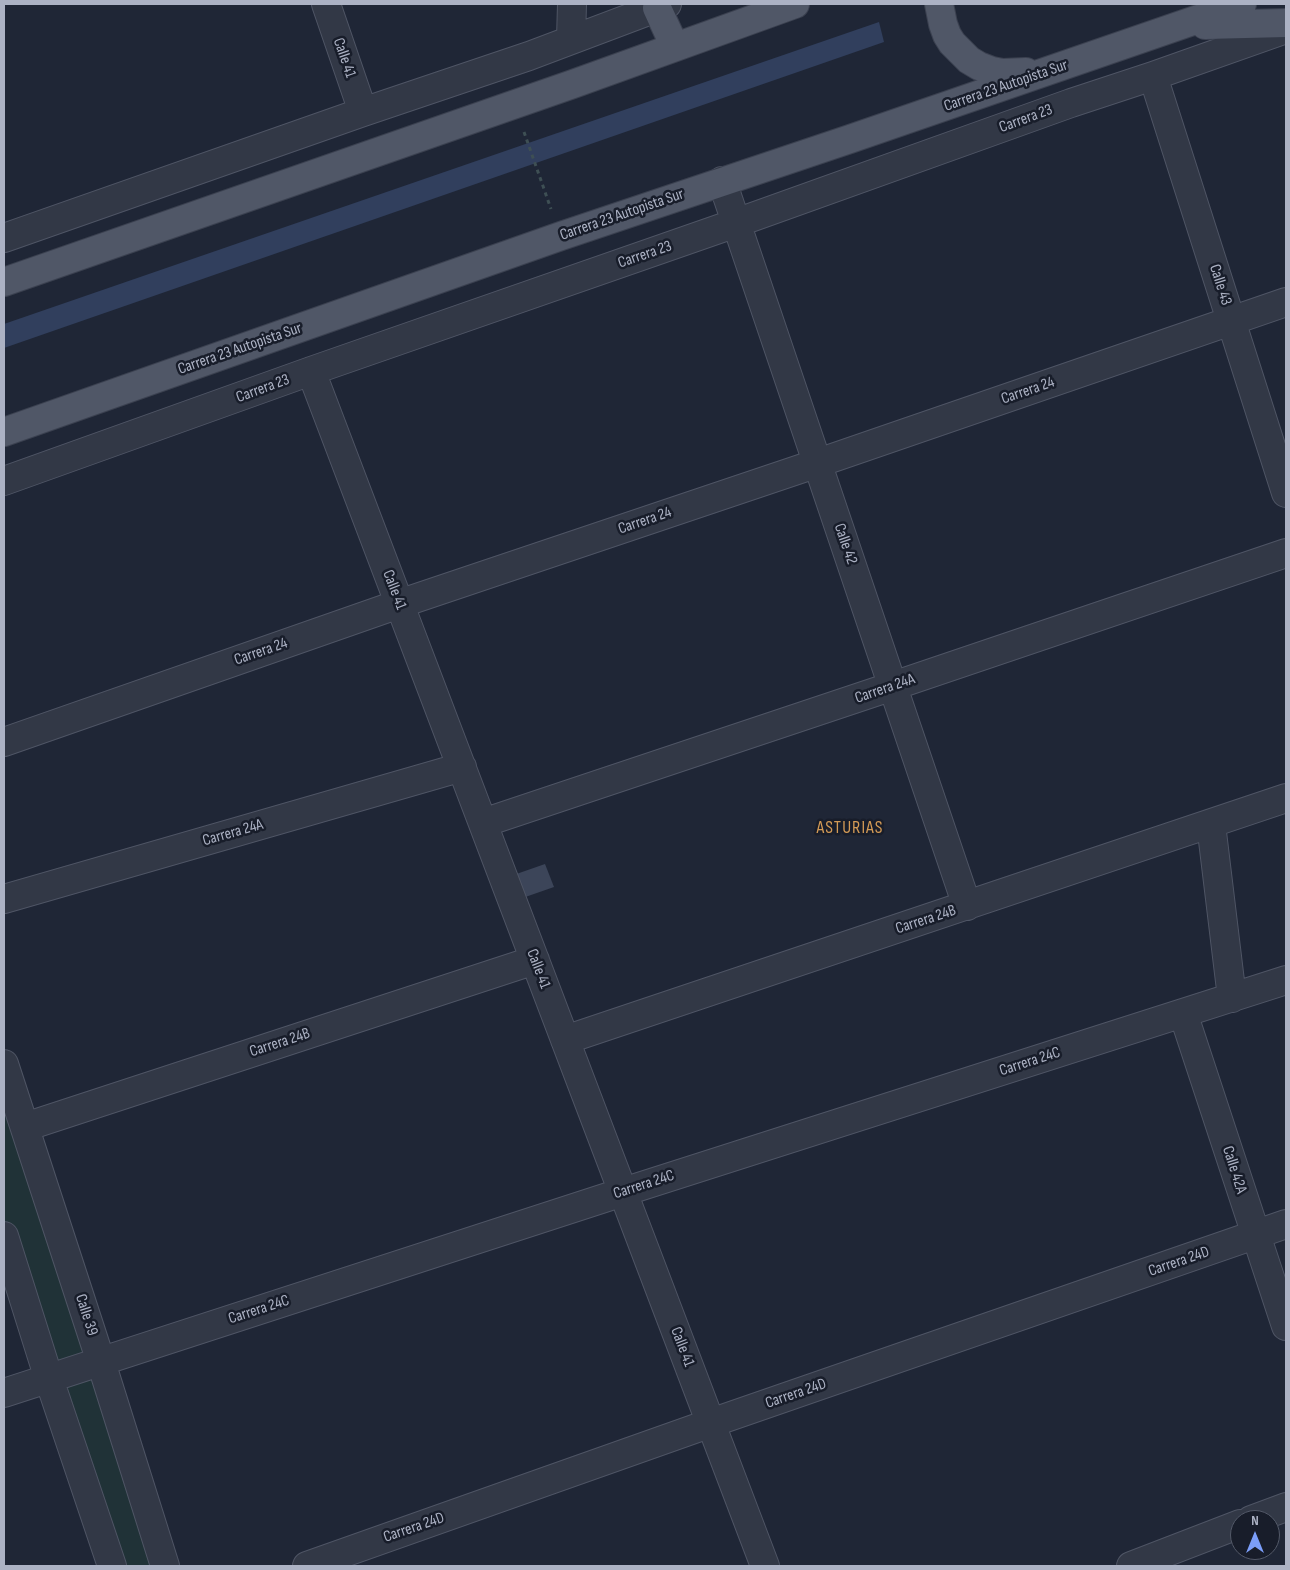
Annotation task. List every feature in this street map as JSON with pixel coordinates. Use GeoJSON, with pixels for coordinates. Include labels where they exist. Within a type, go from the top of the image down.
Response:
{"type":"FeatureCollection","features":[{"type":"Feature","properties":{"kind":"main road"},"geometry":{"type":"LineString","coordinates":[[4,282],[573,84],[795,4]]}},
{"type":"Feature","properties":{"kind":"main road"},"geometry":{"type":"LineString","coordinates":[[939,4],[943,24],[952,43],[961,53],[978,66],[1002,73],[1057,68]]}},
{"type":"Feature","properties":{"kind":"main road","name":"Carrera 23 Autopista Sur"},"geometry":{"type":"LineString","coordinates":[[4,432],[561,236],[1242,4]]}},
{"type":"Feature","properties":{"kind":"main road"},"geometry":{"type":"LineString","coordinates":[[660,5],[675,47]]}},
{"type":"Feature","properties":{"kind":"main road"},"geometry":{"type":"LineString","coordinates":[[1184,25],[1286,23]]}},
{"type":"Feature","properties":{"kind":"street","name":"Calle 41"},"geometry":{"type":"LineString","coordinates":[[326,4],[363,112]]}},
{"type":"Feature","properties":{"kind":"street"},"geometry":{"type":"LineString","coordinates":[[571,39],[572,4]]}},
{"type":"Feature","properties":{"kind":"street"},"geometry":{"type":"LineString","coordinates":[[4,238],[529,56],[660,5]]}},
{"type":"Feature","properties":{"kind":"street","name":"Carrera 23"},"geometry":{"type":"LineString","coordinates":[[4,481],[1062,106],[1286,29]]}},
{"type":"Feature","properties":{"kind":"street","name":"Calle 43"},"geometry":{"type":"LineString","coordinates":[[1153,76],[1286,493]]}},
{"type":"Feature","properties":{"kind":"street","name":"Calle 42"},"geometry":{"type":"LineString","coordinates":[[722,182],[967,906]]}},
{"type":"Feature","properties":{"kind":"street","name":"Carrera 24"},"geometry":{"type":"LineString","coordinates":[[4,742],[400,604],[1286,302]]}},
{"type":"Feature","properties":{"kind":"street","name":"Calle 41"},"geometry":{"type":"LineString","coordinates":[[311,371],[765,1566]]}},
{"type":"Feature","properties":{"kind":"street","name":"Carrera 24A"},"geometry":{"type":"LineString","coordinates":[[483,823],[1286,553]]}},
{"type":"Feature","properties":{"kind":"street","name":"Carrera 24A"},"geometry":{"type":"LineString","coordinates":[[4,899],[462,767]]}},
{"type":"Feature","properties":{"kind":"street","name":"Carrera 24B"},"geometry":{"type":"LineString","coordinates":[[565,1040],[1286,798]]}},
{"type":"Feature","properties":{"kind":"street"},"geometry":{"type":"LineString","coordinates":[[1211,824],[1232,998]]}},
{"type":"Feature","properties":{"kind":"street","name":"Carrera 24B"},"geometry":{"type":"LineString","coordinates":[[25,1126],[535,960]]}},
{"type":"Feature","properties":{"kind":"street","name":"Carrera 24C"},"geometry":{"type":"LineString","coordinates":[[4,1394],[623,1192],[1286,980]]}},
{"type":"Feature","properties":{"kind":"street","name":"Calle 42A"},"geometry":{"type":"LineString","coordinates":[[1183,1013],[1286,1326]]}},
{"type":"Feature","properties":{"kind":"street","name":"Calle 39"},"geometry":{"type":"LineString","coordinates":[[4,1064],[165,1566]]}},
{"type":"Feature","properties":{"kind":"street","name":"Carrera 24D"},"geometry":{"type":"LineString","coordinates":[[307,1566],[711,1423],[1286,1224]]}},
{"type":"Feature","properties":{"kind":"street"},"geometry":{"type":"LineString","coordinates":[[4,1236],[49,1379],[112,1566]]}},
{"type":"Feature","properties":{"kind":"street"},"geometry":{"type":"LineString","coordinates":[[1130,1566],[1230,1528]]}},
{"type":"Feature","properties":{"kind":"path"},"geometry":{"type":"LineString","coordinates":[[526,138],[546,193]]}},
{"type":"Feature","properties":{"kind":"shaded area"},"geometry":{"type":"Polygon","coordinates":[[[4,1064],[165,1566],[112,1566],[4,1236],[4,1064]]]}},
{"type":"Feature","properties":{"kind":"water"},"geometry":{"type":"Polygon","coordinates":[[[879,22],[884,42],[4,348],[4,324],[879,22]]]}},
{"type":"Feature","properties":{"kind":"building"},"geometry":{"type":"Polygon","coordinates":[[[545,864],[554,887],[511,902],[502,879],[545,864]]]}},
{"type":"Feature","properties":{"kind":"district","name":"ASTURIAS"},"geometry":{"type":"Point","coordinates":[850,828]}}]}
